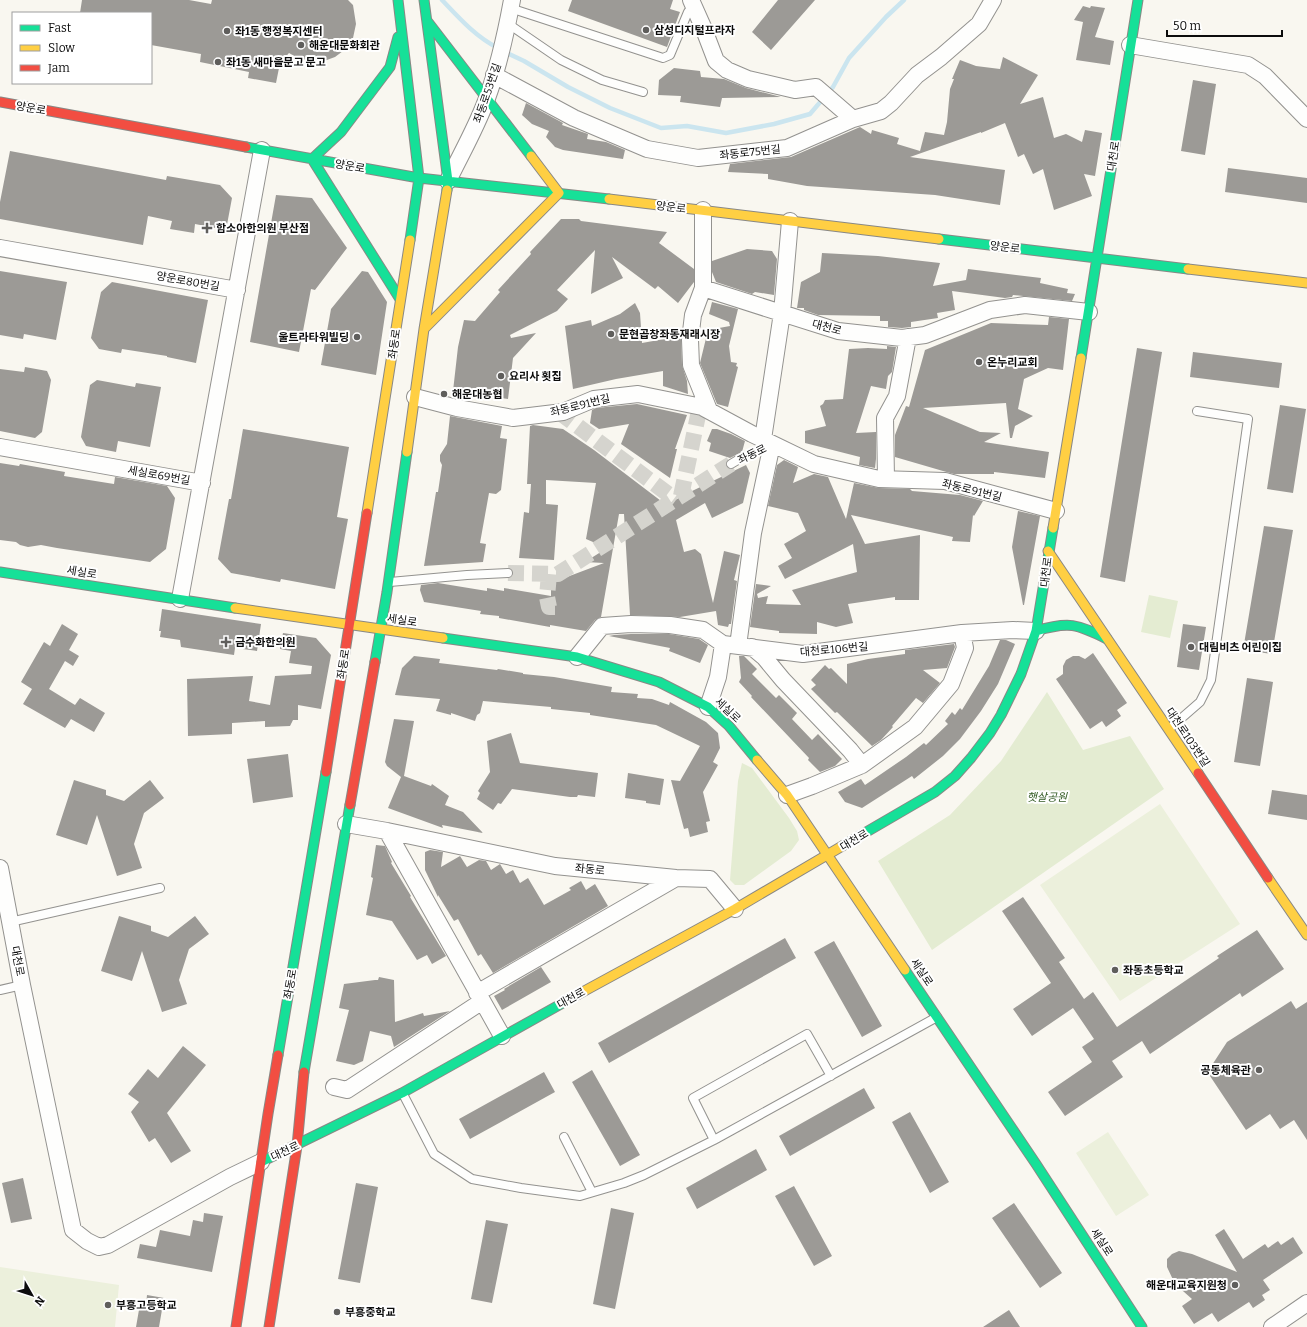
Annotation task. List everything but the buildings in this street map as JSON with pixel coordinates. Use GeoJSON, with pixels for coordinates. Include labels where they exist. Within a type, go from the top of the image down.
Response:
{"type":"FeatureCollection","features":[{"type":"Feature","properties":{"kind":"main road","name":"좌동로"},"geometry":{"type":"LineString","coordinates":[[236,1327],[270,1100],[318,820],[419,178],[398,0]]}},
{"type":"Feature","properties":{"kind":"main road"},"geometry":{"type":"LineString","coordinates":[[268,1327],[297,1146],[304,1069],[389,582],[424,330],[448,181],[424,0]]}},
{"type":"Feature","properties":{"kind":"main road","name":"대천로"},"geometry":{"type":"LineString","coordinates":[[261,1162],[297,1146],[402,1093],[502,1036],[735,909],[828,855],[935,792],[955,776],[990,733],[1001,715],[1021,674],[1036,631],[1048,551],[1089,312],[1096,258],[1138,0]]}},
{"type":"Feature","properties":{"kind":"main road"},"geometry":{"type":"LineString","coordinates":[[424,330],[559,193],[486,100],[427,20]]}},
{"type":"Feature","properties":{"kind":"main road"},"geometry":{"type":"LineString","coordinates":[[400,299],[312,159],[341,132],[390,67],[401,24]]}},
{"type":"Feature","properties":{"kind":"main road","name":"양운로"},"geometry":{"type":"LineString","coordinates":[[0,102],[419,178],[559,193],[1307,282]]}},
{"type":"Feature","properties":{"kind":"main road","name":"대천로103번길"},"geometry":{"type":"LineString","coordinates":[[1048,551],[1307,935]]}},
{"type":"Feature","properties":{"kind":"main road","name":"세실로"},"geometry":{"type":"LineString","coordinates":[[0,572],[381,630],[577,657],[659,682],[708,707],[729,726],[787,795],[1041,1170],[1142,1327]]}},
{"type":"Feature","properties":{"kind":"main road"},"geometry":{"type":"LineString","coordinates":[[1036,631],[1057,625],[1071,625],[1084,628],[1107,638]]}},
{"type":"Feature","properties":{"kind":"street","name":"좌동로75번길"},"geometry":{"type":"LineString","coordinates":[[494,75],[574,118],[646,148],[698,158],[787,148],[853,119],[882,112],[917,76],[979,24],[993,0]]}},
{"type":"Feature","properties":{"kind":"street"},"geometry":{"type":"LineString","coordinates":[[690,6],[704,27],[716,61],[727,70],[748,79],[795,90],[816,87],[853,119]]}},
{"type":"Feature","properties":{"kind":"street","name":"좌동로53번길"},"geometry":{"type":"LineString","coordinates":[[448,181],[475,127],[486,100],[494,75],[510,10]]}},
{"type":"Feature","properties":{"kind":"street"},"geometry":{"type":"LineString","coordinates":[[1130,45],[1248,65],[1265,76],[1307,119]]}},
{"type":"Feature","properties":{"kind":"street"},"geometry":{"type":"LineString","coordinates":[[202,483],[262,150]]}},
{"type":"Feature","properties":{"kind":"street"},"geometry":{"type":"LineString","coordinates":[[703,210],[704,288],[694,315],[690,340],[690,359],[709,410]]}},
{"type":"Feature","properties":{"kind":"street"},"geometry":{"type":"LineString","coordinates":[[708,707],[718,677],[737,646],[753,532],[768,442],[779,312],[790,221]]}},
{"type":"Feature","properties":{"kind":"street","name":"양운로80번길"},"geometry":{"type":"LineString","coordinates":[[0,248],[237,290]]}},
{"type":"Feature","properties":{"kind":"street"},"geometry":{"type":"LineString","coordinates":[[704,288],[779,312]]}},
{"type":"Feature","properties":{"kind":"street","name":"대천로"},"geometry":{"type":"LineString","coordinates":[[779,312],[838,331],[902,338],[925,335],[990,310],[1025,305],[1089,312]]}},
{"type":"Feature","properties":{"kind":"street"},"geometry":{"type":"LineString","coordinates":[[886,479],[885,418],[898,396],[908,337]]}},
{"type":"Feature","properties":{"kind":"street","name":"좌동로91번길"},"geometry":{"type":"LineString","coordinates":[[415,397],[457,408],[513,418],[563,412],[594,400],[638,394],[702,407],[768,442],[814,464],[879,479],[945,481],[1056,511]]}},
{"type":"Feature","properties":{"kind":"street","name":"세실로69번길"},"geometry":{"type":"LineString","coordinates":[[0,447],[202,483],[180,599]]}},
{"type":"Feature","properties":{"kind":"street"},"geometry":{"type":"LineString","coordinates":[[577,657],[602,626],[631,624],[670,625],[703,630],[764,657],[783,680],[850,750],[862,765]]}},
{"type":"Feature","properties":{"kind":"street","name":"대천로106번길"},"geometry":{"type":"LineString","coordinates":[[737,646],[803,654],[962,633],[1013,630],[1036,631]]}},
{"type":"Feature","properties":{"kind":"street"},"geometry":{"type":"LineString","coordinates":[[787,795],[862,765],[915,727],[951,684],[965,648],[962,633]]}},
{"type":"Feature","properties":{"kind":"street","name":"좌동로"},"geometry":{"type":"LineString","coordinates":[[346,824],[387,831],[555,866],[676,878],[710,879],[735,909]]}},
{"type":"Feature","properties":{"kind":"street"},"geometry":{"type":"LineString","coordinates":[[387,831],[479,998],[502,1036]]}},
{"type":"Feature","properties":{"kind":"street","name":"대천로"},"geometry":{"type":"LineString","coordinates":[[0,868],[22,985],[73,1230],[87,1241],[99,1247],[108,1245],[230,1177],[261,1162]]}},
{"type":"Feature","properties":{"kind":"street"},"geometry":{"type":"LineString","coordinates":[[334,1087],[347,1090],[479,998],[676,878]]}},
{"type":"Feature","properties":{"kind":"street"},"geometry":{"type":"LineString","coordinates":[[1272,1327],[1307,1303]]}},
{"type":"Feature","properties":{"kind":"lane"},"geometry":{"type":"LineString","coordinates":[[510,10],[663,58],[670,55],[690,6]]}},
{"type":"Feature","properties":{"kind":"lane"},"geometry":{"type":"LineString","coordinates":[[510,10],[561,60],[602,80],[643,92]]}},
{"type":"Feature","properties":{"kind":"lane"},"geometry":{"type":"LineString","coordinates":[[1168,729],[1200,702],[1211,680],[1248,419],[1198,411]]}},
{"type":"Feature","properties":{"kind":"lane","name":"좌동로"},"geometry":{"type":"LineString","coordinates":[[731,464],[768,442]]}},
{"type":"Feature","properties":{"kind":"lane"},"geometry":{"type":"LineString","coordinates":[[389,582],[467,575],[508,574]]}},
{"type":"Feature","properties":{"kind":"lane"},"geometry":{"type":"LineString","coordinates":[[10,922],[160,888]]}},
{"type":"Feature","properties":{"kind":"lane"},"geometry":{"type":"LineString","coordinates":[[0,990],[22,985]]}},
{"type":"Feature","properties":{"kind":"lane"},"geometry":{"type":"LineString","coordinates":[[402,1093],[434,1154],[472,1179],[521,1188],[580,1196],[624,1183],[644,1175],[714,1140],[938,1017]]}},
{"type":"Feature","properties":{"kind":"lane"},"geometry":{"type":"LineString","coordinates":[[714,1140],[693,1098],[807,1034],[831,1076]]}},
{"type":"Feature","properties":{"kind":"lane"},"geometry":{"type":"LineString","coordinates":[[564,1137],[592,1192]]}},
{"type":"Feature","properties":{"kind":"green space"},"geometry":{"type":"Polygon","coordinates":[[[1149,595],[1178,601],[1170,638],[1141,632],[1149,595]]]}},
{"type":"Feature","properties":{"kind":"green space","name":"햇살공원"},"geometry":{"type":"Polygon","coordinates":[[[1047,692],[1083,750],[1130,736],[1164,789],[932,950],[878,861],[950,815],[1001,761],[1047,692]]]}},
{"type":"Feature","properties":{"kind":"green space"},"geometry":{"type":"Polygon","coordinates":[[[742,763],[752,768],[789,818],[797,831],[799,840],[791,851],[744,885],[735,885],[730,880],[738,781],[742,763]]]}},
{"type":"Feature","properties":{"kind":"green space"},"geometry":{"type":"Polygon","coordinates":[[[1160,804],[1240,924],[1120,1001],[1040,885],[1160,804]]]}},
{"type":"Feature","properties":{"kind":"green space"},"geometry":{"type":"Polygon","coordinates":[[[1108,1132],[1149,1195],[1116,1216],[1076,1153],[1108,1132]]]}},
{"type":"Feature","properties":{"kind":"green space"},"geometry":{"type":"Polygon","coordinates":[[[0,1267],[119,1285],[115,1327],[0,1327],[0,1267]]]}},
{"type":"Feature","properties":{"kind":"waterway"},"geometry":{"type":"LineString","coordinates":[[442,0],[475,33],[498,48]]}},
{"type":"Feature","properties":{"kind":"waterway"},"geometry":{"type":"LineString","coordinates":[[505,52],[524,61],[568,87],[610,108],[661,128],[687,126],[726,133],[774,124],[810,114],[833,87],[849,58],[886,17],[904,0]]}},
{"type":"Feature","properties":{"kind":"tunnel"},"geometry":{"type":"LineString","coordinates":[[681,496],[700,406]]}},
{"type":"Feature","properties":{"kind":"tunnel"},"geometry":{"type":"LineString","coordinates":[[559,412],[676,500]]}},
{"type":"Feature","properties":{"kind":"tunnel"},"geometry":{"type":"LineString","coordinates":[[508,573],[558,574],[731,464]]}},
{"type":"Feature","properties":{"kind":"tunnel"},"geometry":{"type":"LineString","coordinates":[[549,574],[547,597],[549,607],[555,607]]}},
{"type":"Feature","properties":{"kind":"traffic: fast"},"geometry":{"type":"LineString","coordinates":[[398,0],[419,178],[410,240]]}},
{"type":"Feature","properties":{"kind":"traffic: fast"},"geometry":{"type":"LineString","coordinates":[[424,0],[448,181],[447,190]]}},
{"type":"Feature","properties":{"kind":"traffic: fast"},"geometry":{"type":"LineString","coordinates":[[1081,358],[1138,0]]}},
{"type":"Feature","properties":{"kind":"traffic: fast"},"geometry":{"type":"LineString","coordinates":[[428,22],[531,156]]}},
{"type":"Feature","properties":{"kind":"traffic: fast"},"geometry":{"type":"LineString","coordinates":[[398,37],[390,67],[341,132],[312,159],[400,299]]}},
{"type":"Feature","properties":{"kind":"traffic: fast"},"geometry":{"type":"LineString","coordinates":[[246,147],[419,178],[609,199]]}},
{"type":"Feature","properties":{"kind":"traffic: fast"},"geometry":{"type":"LineString","coordinates":[[939,239],[1188,269]]}},
{"type":"Feature","properties":{"kind":"traffic: fast"},"geometry":{"type":"LineString","coordinates":[[375,662],[387,592],[407,452]]}},
{"type":"Feature","properties":{"kind":"traffic: fast"},"geometry":{"type":"LineString","coordinates":[[844,845],[935,792],[955,776],[990,733],[1001,715],[1021,674],[1036,631],[1053,528]]}},
{"type":"Feature","properties":{"kind":"traffic: fast"},"geometry":{"type":"LineString","coordinates":[[0,572],[235,608]]}},
{"type":"Feature","properties":{"kind":"traffic: fast"},"geometry":{"type":"LineString","coordinates":[[1036,631],[1065,625],[1080,627],[1107,639]]}},
{"type":"Feature","properties":{"kind":"traffic: fast"},"geometry":{"type":"LineString","coordinates":[[443,638],[577,657],[659,682],[708,707],[729,726],[757,760]]}},
{"type":"Feature","properties":{"kind":"traffic: fast"},"geometry":{"type":"LineString","coordinates":[[278,1055],[326,772]]}},
{"type":"Feature","properties":{"kind":"traffic: fast"},"geometry":{"type":"LineString","coordinates":[[304,1072],[350,805]]}},
{"type":"Feature","properties":{"kind":"traffic: fast"},"geometry":{"type":"LineString","coordinates":[[905,970],[1036,1164],[1142,1327]]}},
{"type":"Feature","properties":{"kind":"traffic: fast"},"geometry":{"type":"LineString","coordinates":[[261,1162],[402,1093],[577,995]]}},
{"type":"Feature","properties":{"kind":"traffic: slow"},"geometry":{"type":"LineString","coordinates":[[424,329],[559,193],[531,156]]}},
{"type":"Feature","properties":{"kind":"traffic: slow"},"geometry":{"type":"LineString","coordinates":[[407,452],[424,329],[447,190]]}},
{"type":"Feature","properties":{"kind":"traffic: slow"},"geometry":{"type":"LineString","coordinates":[[609,199],[939,239]]}},
{"type":"Feature","properties":{"kind":"traffic: slow"},"geometry":{"type":"LineString","coordinates":[[367,513],[410,240]]}},
{"type":"Feature","properties":{"kind":"traffic: slow"},"geometry":{"type":"LineString","coordinates":[[1188,269],[1307,283]]}},
{"type":"Feature","properties":{"kind":"traffic: slow"},"geometry":{"type":"LineString","coordinates":[[1053,528],[1081,358]]}},
{"type":"Feature","properties":{"kind":"traffic: slow"},"geometry":{"type":"LineString","coordinates":[[1048,551],[1198,773]]}},
{"type":"Feature","properties":{"kind":"traffic: slow"},"geometry":{"type":"LineString","coordinates":[[235,608],[443,638]]}},
{"type":"Feature","properties":{"kind":"traffic: slow"},"geometry":{"type":"LineString","coordinates":[[757,760],[787,795],[905,970]]}},
{"type":"Feature","properties":{"kind":"traffic: slow"},"geometry":{"type":"LineString","coordinates":[[577,995],[735,909],[844,845]]}},
{"type":"Feature","properties":{"kind":"traffic: slow"},"geometry":{"type":"LineString","coordinates":[[1268,878],[1307,935]]}},
{"type":"Feature","properties":{"kind":"traffic: jam"},"geometry":{"type":"LineString","coordinates":[[0,102],[246,147]]}},
{"type":"Feature","properties":{"kind":"traffic: jam"},"geometry":{"type":"LineString","coordinates":[[326,772],[367,513]]}},
{"type":"Feature","properties":{"kind":"traffic: jam"},"geometry":{"type":"LineString","coordinates":[[350,805],[375,662]]}},
{"type":"Feature","properties":{"kind":"traffic: jam"},"geometry":{"type":"LineString","coordinates":[[1198,773],[1268,878]]}},
{"type":"Feature","properties":{"kind":"traffic: jam"},"geometry":{"type":"LineString","coordinates":[[236,1327],[278,1055]]}},
{"type":"Feature","properties":{"kind":"traffic: jam"},"geometry":{"type":"LineString","coordinates":[[269,1327],[297,1146],[304,1072]]}},
{"type":"Feature","properties":{"kind":"place","name":"삼성디지털프라자"},"geometry":{"type":"Point","coordinates":[646,30]}},
{"type":"Feature","properties":{"kind":"place","name":"좌1동 행정복지센터"},"geometry":{"type":"Point","coordinates":[227,31]}},
{"type":"Feature","properties":{"kind":"place","name":"해운대문화회관"},"geometry":{"type":"Point","coordinates":[301,45]}},
{"type":"Feature","properties":{"kind":"place","name":"좌1동 새마을문고 문고"},"geometry":{"type":"Point","coordinates":[218,62]}},
{"type":"Feature","properties":{"kind":"place","name":"함소아한의원 부산점"},"geometry":{"type":"Point","coordinates":[207,228]}},
{"type":"Feature","properties":{"kind":"place","name":"문현곱창좌동재래시장"},"geometry":{"type":"Point","coordinates":[611,334]}},
{"type":"Feature","properties":{"kind":"place","name":"울트라타워빌딩"},"geometry":{"type":"Point","coordinates":[357,337]}},
{"type":"Feature","properties":{"kind":"place","name":"온누리교회"},"geometry":{"type":"Point","coordinates":[979,362]}},
{"type":"Feature","properties":{"kind":"place","name":"요리사 횟집"},"geometry":{"type":"Point","coordinates":[501,376]}},
{"type":"Feature","properties":{"kind":"place","name":"해운대농협"},"geometry":{"type":"Point","coordinates":[444,394]}},
{"type":"Feature","properties":{"kind":"place","name":"금수화한의원"},"geometry":{"type":"Point","coordinates":[226,642]}},
{"type":"Feature","properties":{"kind":"place","name":"대림비츠 어린이집"},"geometry":{"type":"Point","coordinates":[1191,647]}},
{"type":"Feature","properties":{"kind":"place","name":"좌동초등학교"},"geometry":{"type":"Point","coordinates":[1115,970]}},
{"type":"Feature","properties":{"kind":"place","name":"공동체육관"},"geometry":{"type":"Point","coordinates":[1259,1070]}},
{"type":"Feature","properties":{"kind":"place","name":"해운대교육지원청"},"geometry":{"type":"Point","coordinates":[1235,1285]}},
{"type":"Feature","properties":{"kind":"place","name":"부흥고등학교"},"geometry":{"type":"Point","coordinates":[108,1305]}},
{"type":"Feature","properties":{"kind":"place","name":"부흥중학교"},"geometry":{"type":"Point","coordinates":[337,1312]}}]}
